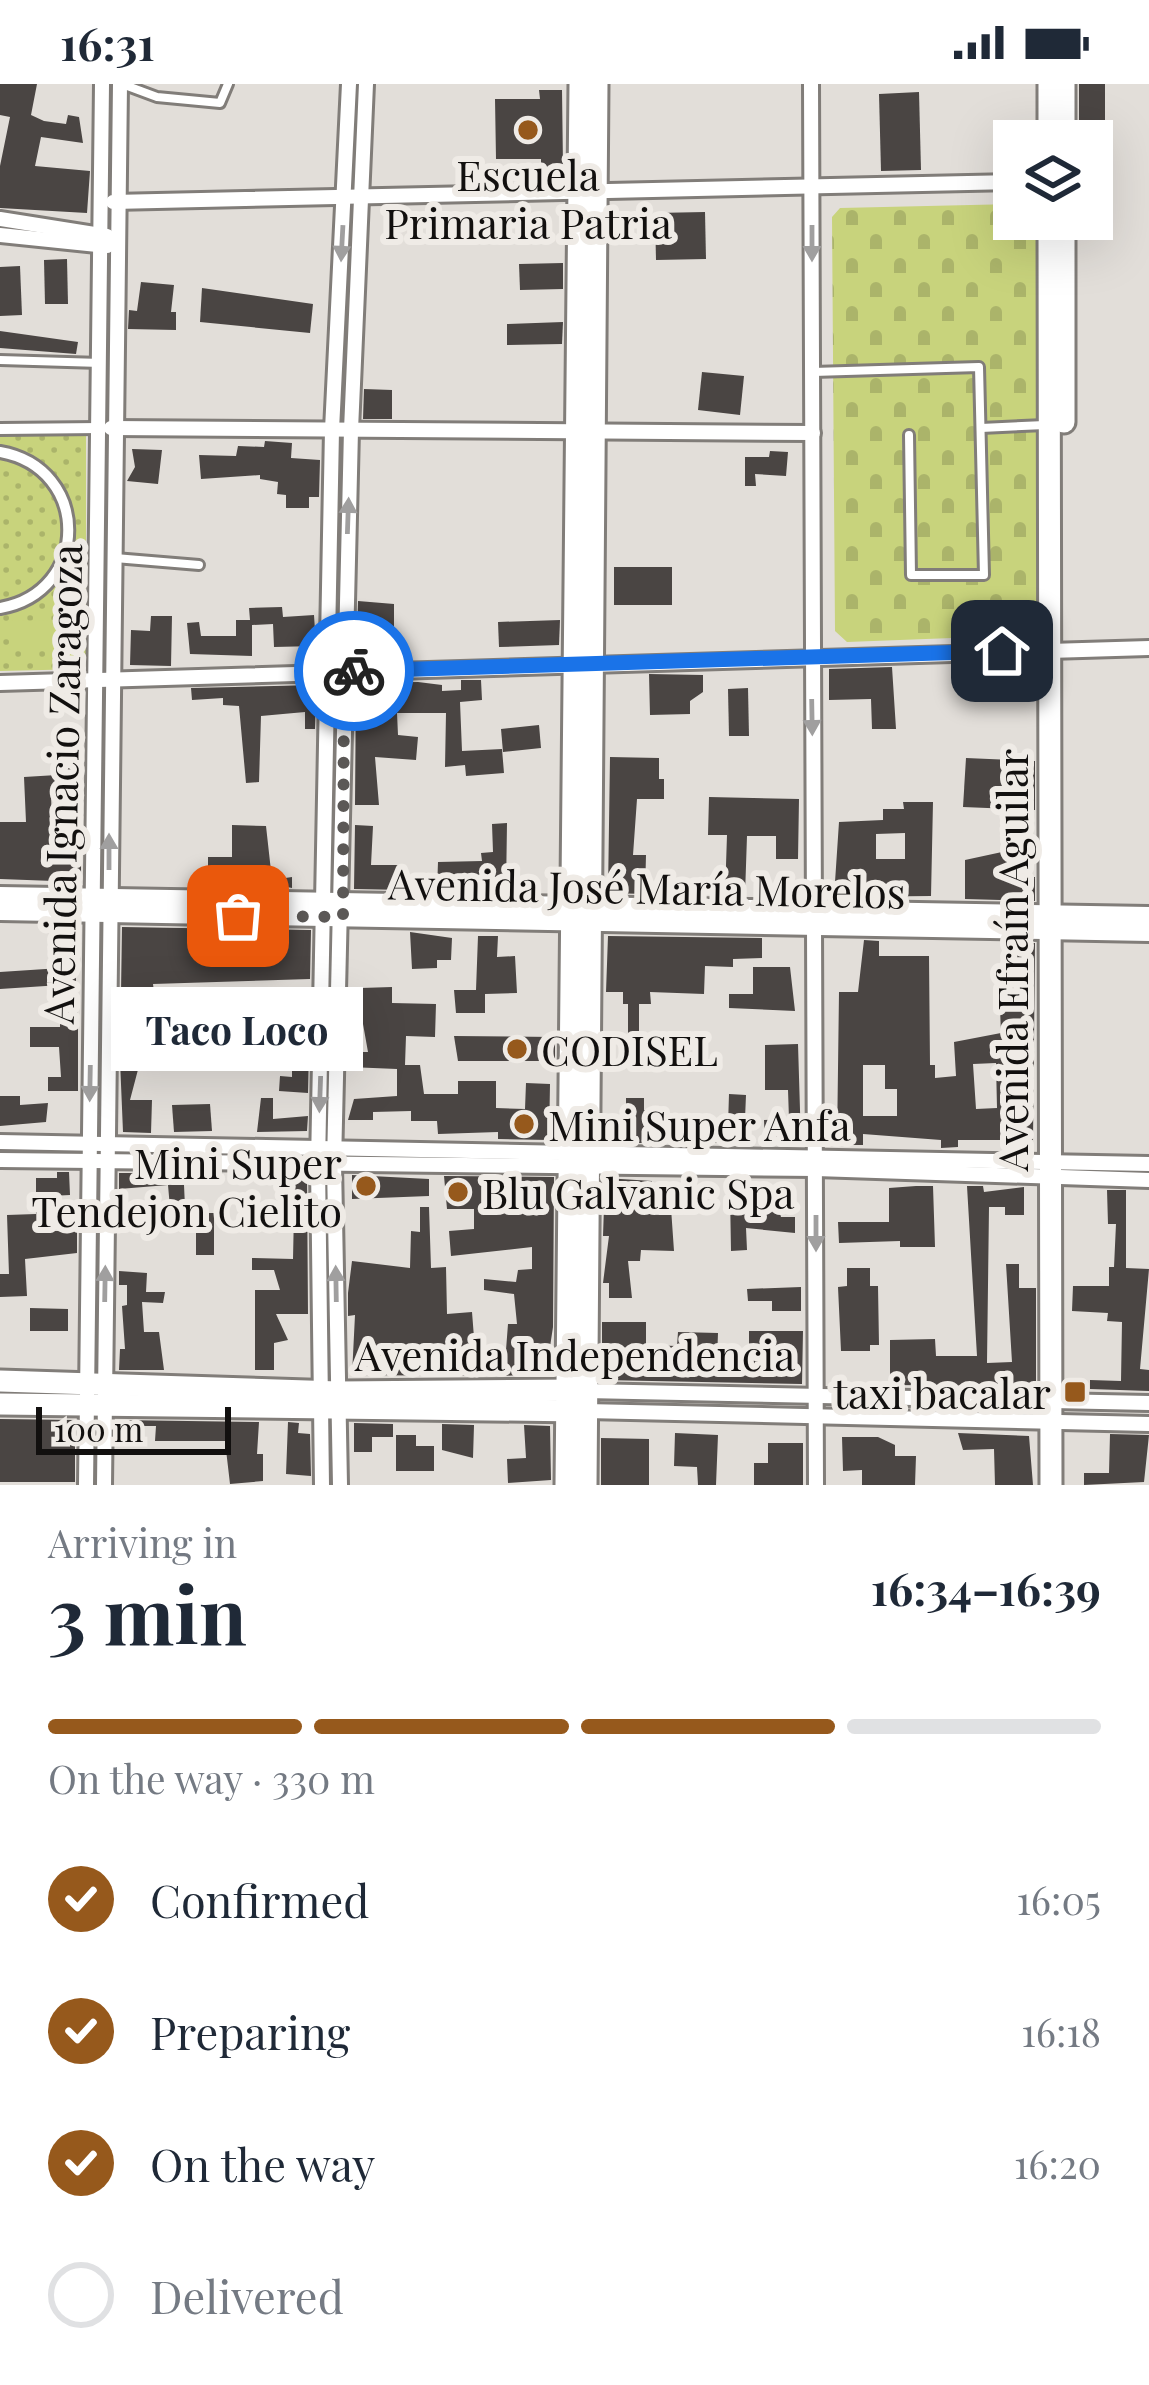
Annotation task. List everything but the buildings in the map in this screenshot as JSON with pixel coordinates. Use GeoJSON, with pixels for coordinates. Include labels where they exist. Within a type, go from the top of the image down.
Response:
{"type":"FeatureCollection","features":[{"type":"Feature","properties":{"kind":"main road"},"geometry":{"type":"LineString","coordinates":[[566,1485],[576,1401],[579,1159],[587,192],[580,84]]}},
{"type":"Feature","properties":{"kind":"main road"},"geometry":{"type":"LineString","coordinates":[[587,192],[597,84]]}},
{"type":"Feature","properties":{"kind":"main road"},"geometry":{"type":"LineString","coordinates":[[1049,84],[1049,120]]}},
{"type":"Feature","properties":{"kind":"main road"},"geometry":{"type":"LineString","coordinates":[[1064,84],[1064,120]]}},
{"type":"Feature","properties":{"kind":"main road","name":"Avenida Efraín Aguilar"},"geometry":{"type":"LineString","coordinates":[[1050,240],[1057,424]]}},
{"type":"Feature","properties":{"kind":"main road","name":"Avenida Efraín Aguilar"},"geometry":{"type":"LineString","coordinates":[[1051,1485],[1058,1399],[1057,424],[1063,240]]}},
{"type":"Feature","properties":{"kind":"main road","name":"Avenida Independencia"},"geometry":{"type":"LineString","coordinates":[[5,1393],[576,1401]]}},
{"type":"Feature","properties":{"kind":"main road"},"geometry":{"type":"LineString","coordinates":[[576,1401],[586,1485]]}},
{"type":"Feature","properties":{"kind":"main road","name":"Avenida Efraín Aguilar"},"geometry":{"type":"LineString","coordinates":[[1057,1423],[1064,1485]]}},
{"type":"Feature","properties":{"kind":"street"},"geometry":{"type":"LineString","coordinates":[[340,1485],[330,1401],[326,1157],[337,672],[332,430],[349,84]]}},
{"type":"Feature","properties":{"kind":"street"},"geometry":{"type":"LineString","coordinates":[[337,672],[366,84]]}},
{"type":"Feature","properties":{"kind":"street"},"geometry":{"type":"LineString","coordinates":[[811,84],[816,1485]]}},
{"type":"Feature","properties":{"kind":"street"},"geometry":{"type":"LineString","coordinates":[[102,92],[120,89]]}},
{"type":"Feature","properties":{"kind":"street","name":"Avenida Ignacio Zaragoza"},"geometry":{"type":"LineString","coordinates":[[102,680],[113,558],[101,232],[110,202],[120,89]]}},
{"type":"Feature","properties":{"kind":"street","name":"Avenida Ignacio Zaragoza"},"geometry":{"type":"LineString","coordinates":[[102,92],[116,242],[108,363]]}},
{"type":"Feature","properties":{"kind":"street"},"geometry":{"type":"LineString","coordinates":[[110,202],[993,183]]}},
{"type":"Feature","properties":{"kind":"street"},"geometry":{"type":"LineString","coordinates":[[0,219],[101,232],[116,242],[101,250],[0,235]]}},
{"type":"Feature","properties":{"kind":"street","name":"Avenida Ignacio Zaragoza"},"geometry":{"type":"LineString","coordinates":[[104,1485],[96,1395],[98,1162],[106,1144],[98,529],[108,428]]}},
{"type":"Feature","properties":{"kind":"street"},"geometry":{"type":"LineString","coordinates":[[0,429],[812,433]]}},
{"type":"Feature","properties":{"kind":"street"},"geometry":{"type":"LineString","coordinates":[[0,452],[21,456],[47,473],[65,499],[71,530],[65,561],[47,587],[21,604],[0,608]]}},
{"type":"Feature","properties":{"kind":"street"},"geometry":{"type":"LineString","coordinates":[[71,530],[98,529]]}},
{"type":"Feature","properties":{"kind":"street"},"geometry":{"type":"LineString","coordinates":[[0,683],[1149,648]]}},
{"type":"Feature","properties":{"kind":"street","name":"Avenida José María Morelos"},"geometry":{"type":"LineString","coordinates":[[0,896],[100,905],[1057,923],[1149,932]]}},
{"type":"Feature","properties":{"kind":"street","name":"Avenida Ignacio Zaragoza"},"geometry":{"type":"LineString","coordinates":[[98,1162],[89,1145],[100,905]]}},
{"type":"Feature","properties":{"kind":"street","name":"Avenida José María Morelos"},"geometry":{"type":"LineString","coordinates":[[0,911],[100,905]]}},
{"type":"Feature","properties":{"kind":"street","name":"Avenida José María Morelos"},"geometry":{"type":"LineString","coordinates":[[1057,923],[1149,916]]}},
{"type":"Feature","properties":{"kind":"street"},"geometry":{"type":"LineString","coordinates":[[0,1142],[326,1157]]}},
{"type":"Feature","properties":{"kind":"street"},"geometry":{"type":"LineString","coordinates":[[0,1160],[326,1157],[816,1162],[1149,1180]]}},
{"type":"Feature","properties":{"kind":"street"},"geometry":{"type":"LineString","coordinates":[[1057,1172],[1149,1164]]}},
{"type":"Feature","properties":{"kind":"street","name":"Avenida Independencia"},"geometry":{"type":"LineString","coordinates":[[576,1401],[816,1394],[1149,1403]]}},
{"type":"Feature","properties":{"kind":"street","name":"Avenida Ignacio Zaragoza"},"geometry":{"type":"LineString","coordinates":[[86,1485],[96,1395]]}},
{"type":"Feature","properties":{"kind":"street"},"geometry":{"type":"LineString","coordinates":[[903,1396],[903,1420]]}},
{"type":"Feature","properties":{"kind":"street"},"geometry":{"type":"LineString","coordinates":[[322,1485],[330,1401]]}},
{"type":"Feature","properties":{"kind":"street","name":"Avenida Independencia"},"geometry":{"type":"LineString","coordinates":[[576,1401],[814,1419],[1149,1424]]}},
{"type":"Feature","properties":{"kind":"lane"},"geometry":{"type":"LineString","coordinates":[[120,89],[220,103],[228,84]]}},
{"type":"Feature","properties":{"kind":"lane"},"geometry":{"type":"LineString","coordinates":[[0,360],[108,363]]}},
{"type":"Feature","properties":{"kind":"lane"},"geometry":{"type":"LineString","coordinates":[[813,372],[979,367],[984,575],[911,575],[909,434]]}},
{"type":"Feature","properties":{"kind":"lane"},"geometry":{"type":"LineString","coordinates":[[981,428],[1057,424]]}},
{"type":"Feature","properties":{"kind":"lane"},"geometry":{"type":"LineString","coordinates":[[113,558],[199,565]]}},
{"type":"Feature","properties":{"kind":"green space"},"geometry":{"type":"Polygon","coordinates":[[[993,204],[993,240],[1042,240],[1043,625],[1032,635],[847,642],[835,631],[832,217],[840,208],[993,204]]]}},
{"type":"Feature","properties":{"kind":"green space"},"geometry":{"type":"Polygon","coordinates":[[[86,421],[86,669],[0,671],[0,424],[86,421]]]}},
{"type":"Feature","properties":{"kind":"green space"},"geometry":{"type":"Polygon","coordinates":[[[65,620],[66,650],[10,650],[10,621],[65,620]]]}},
{"type":"Feature","properties":{"kind":"way so far"},"geometry":{"type":"LineString","coordinates":[[238,916],[343,917],[344,671],[354,671]]}},
{"type":"Feature","properties":{"kind":"place","name":"Escuela Primaria Patria"},"geometry":{"type":"Point","coordinates":[528,130]}},
{"type":"Feature","properties":{"kind":"place","name":"Taco Loco"},"geometry":{"type":"Point","coordinates":[238,916]}},
{"type":"Feature","properties":{"kind":"place","name":"CODISEL"},"geometry":{"type":"Point","coordinates":[517,1049]}},
{"type":"Feature","properties":{"kind":"place","name":"Mini Super Anfa"},"geometry":{"type":"Point","coordinates":[524,1124]}},
{"type":"Feature","properties":{"kind":"place","name":"Mini Super Tendejon Cielito"},"geometry":{"type":"Point","coordinates":[366,1186]}},
{"type":"Feature","properties":{"kind":"place","name":"Blu Galvanic Spa"},"geometry":{"type":"Point","coordinates":[458,1192]}},
{"type":"Feature","properties":{"kind":"place","name":"taxi bacalar"},"geometry":{"type":"Point","coordinates":[1075,1392]}},
{"type":"Feature","properties":{"kind":"route"},"geometry":{"type":"LineString","coordinates":[[354,671],[1002,651]]}}]}
